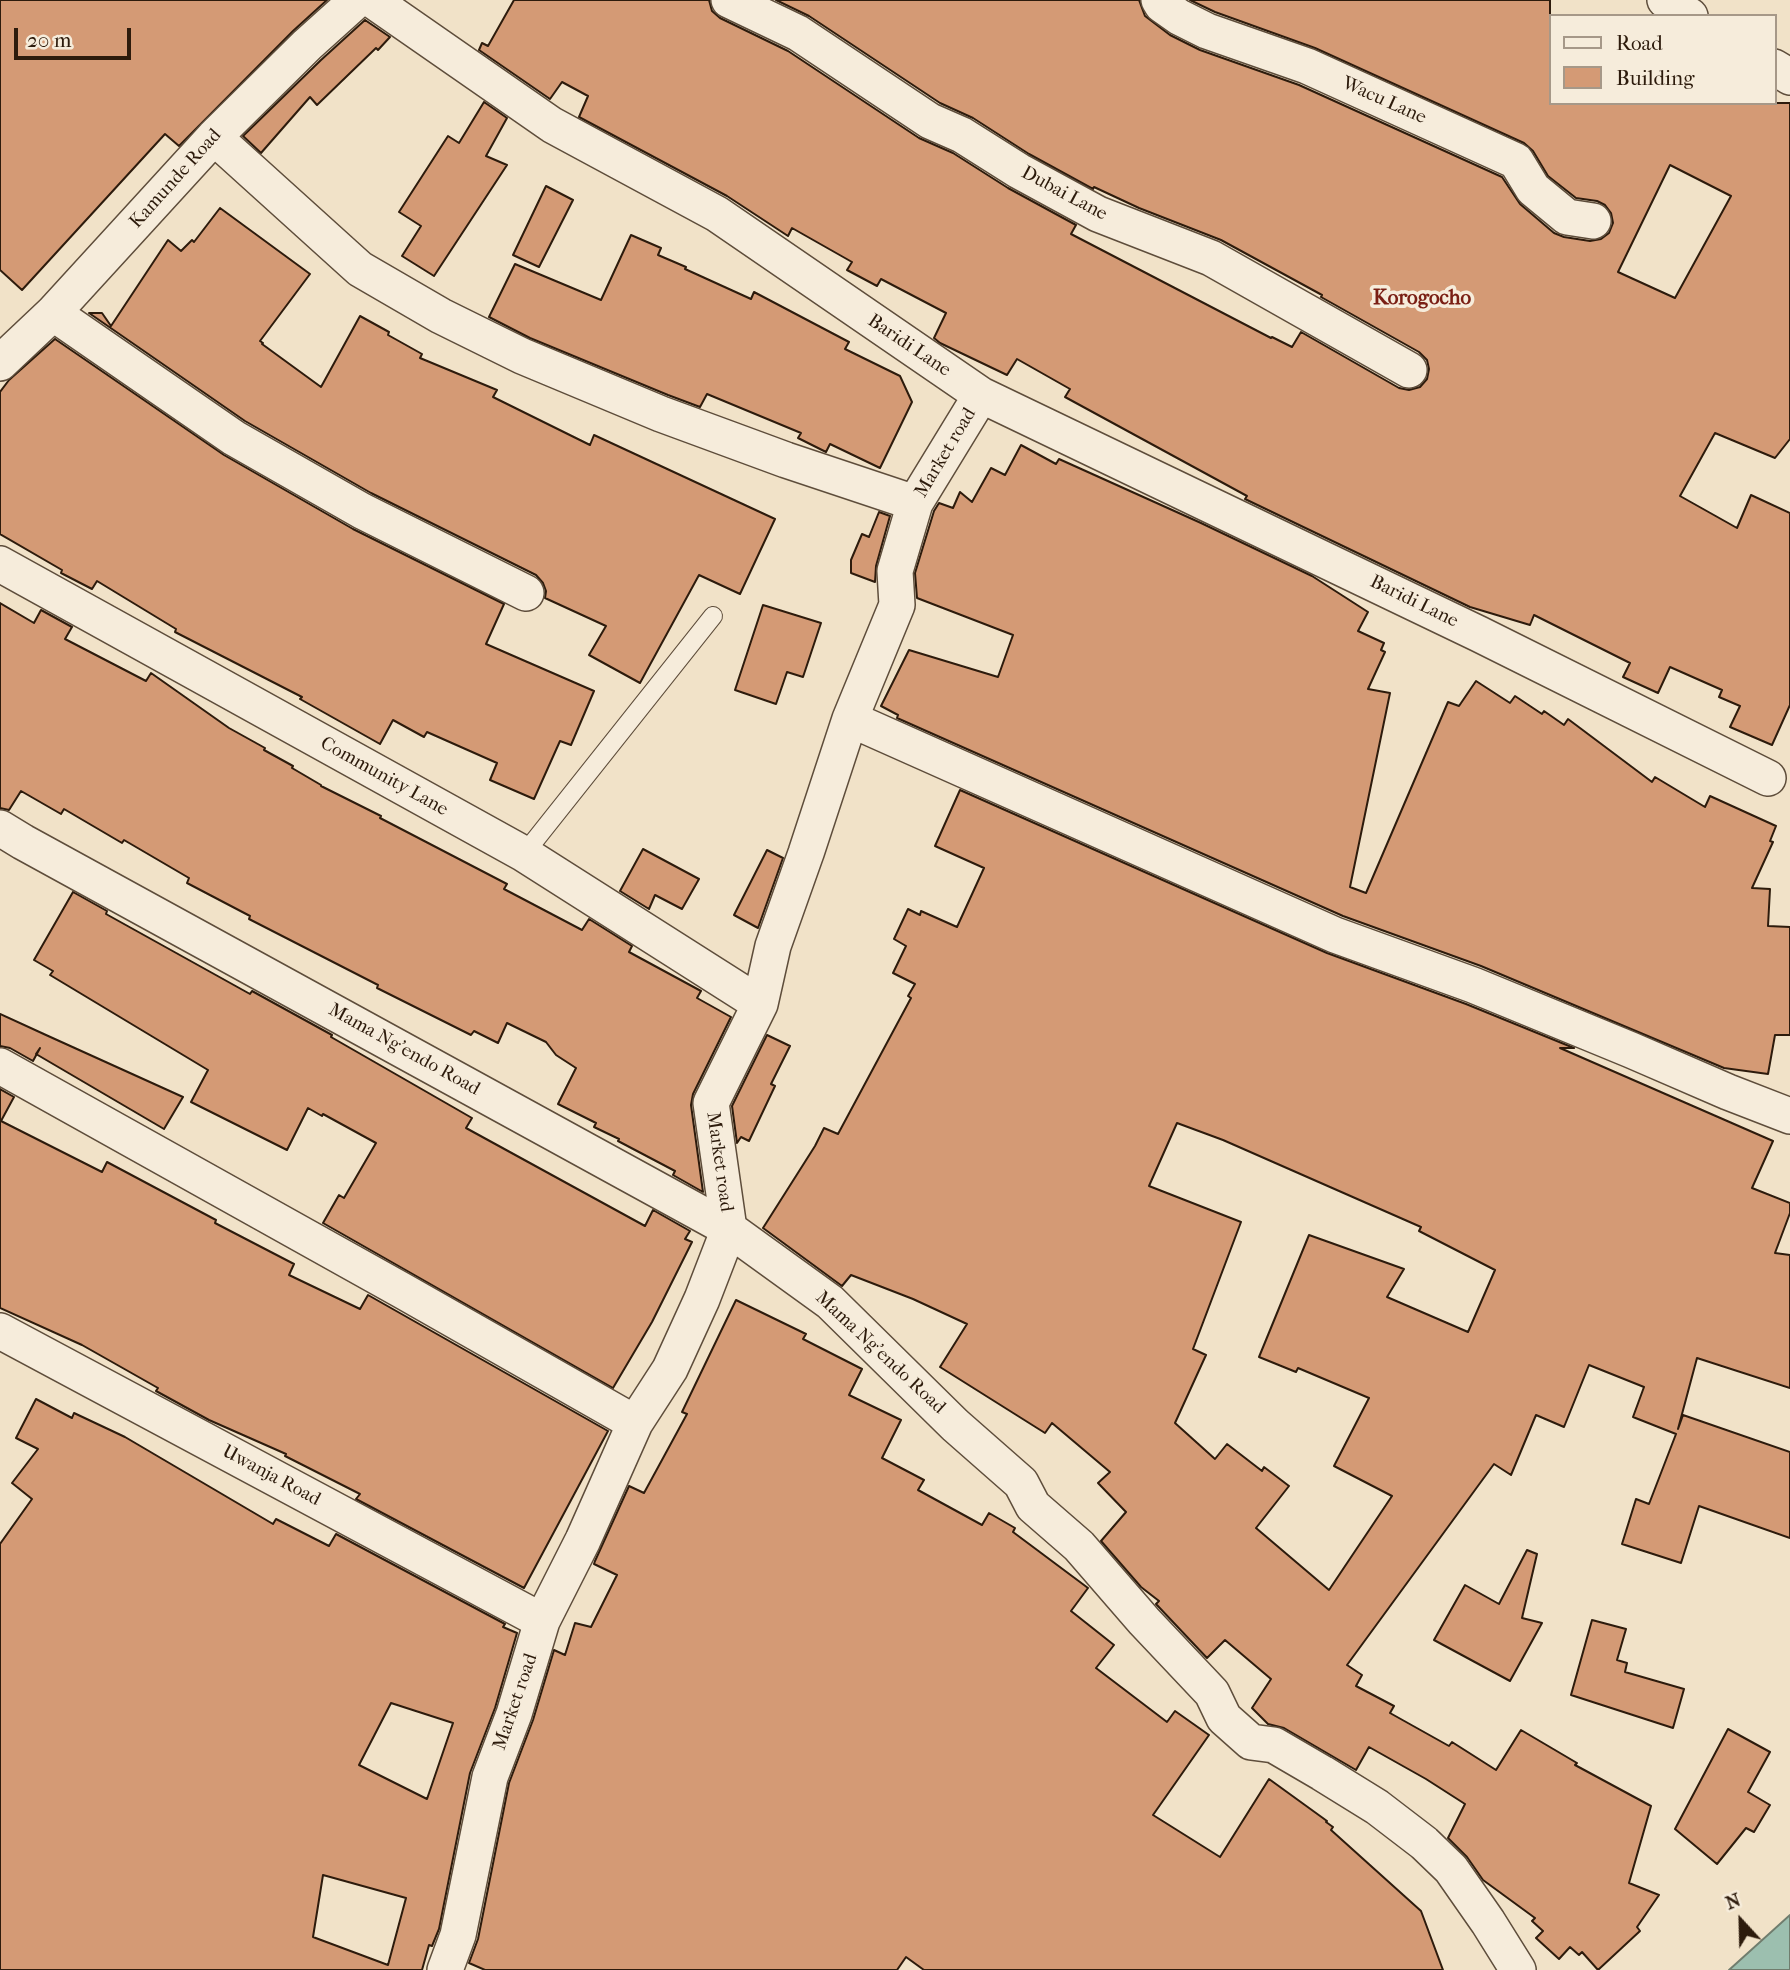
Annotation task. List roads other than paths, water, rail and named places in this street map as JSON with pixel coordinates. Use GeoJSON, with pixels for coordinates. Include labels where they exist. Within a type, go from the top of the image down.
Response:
{"type":"FeatureCollection","features":[{"type":"Feature","properties":{"kind":"street","name":"Kamunde Road"},"geometry":{"type":"LineString","coordinates":[[0,363],[53,313],[214,136],[357,0]]}},
{"type":"Feature","properties":{"kind":"street","name":"Baridi Lane"},"geometry":{"type":"LineString","coordinates":[[372,0],[552,125],[717,215],[981,395],[1479,634],[1768,778]]}},
{"type":"Feature","properties":{"kind":"street","name":"Dubai Lane"},"geometry":{"type":"LineString","coordinates":[[729,0],[798,33],[930,121],[962,135],[1019,171],[1098,215],[1211,258],[1409,370]]}},
{"type":"Feature","properties":{"kind":"street","name":"Wacu Lane"},"geometry":{"type":"LineString","coordinates":[[1159,0],[1179,17],[1207,31],[1307,66],[1516,161],[1533,190],[1567,217],[1593,220]]}},
{"type":"Feature","properties":{"kind":"street"},"geometry":{"type":"LineString","coordinates":[[1665,0],[1687,14]]}},
{"type":"Feature","properties":{"kind":"street"},"geometry":{"type":"LineString","coordinates":[[214,136],[360,269],[441,316],[522,356],[661,414],[915,503]]}},
{"type":"Feature","properties":{"kind":"street"},"geometry":{"type":"LineString","coordinates":[[53,313],[234,438],[362,511],[526,593]]}},
{"type":"Feature","properties":{"kind":"street","name":"Market road"},"geometry":{"type":"LineString","coordinates":[[444,1970],[458,1935],[490,1777],[514,1714],[542,1621],[583,1540],[635,1423],[670,1369],[702,1299],[729,1229],[710,1102],[760,1004],[773,946],[850,719],[897,605],[895,571],[915,503],[981,395]]}},
{"type":"Feature","properties":{"kind":"street","name":"Community Lane"},"geometry":{"type":"LineString","coordinates":[[0,564],[524,855],[760,1004]]}},
{"type":"Feature","properties":{"kind":"street"},"geometry":{"type":"LineString","coordinates":[[850,719],[1335,935],[1472,985],[1790,1116]]}},
{"type":"Feature","properties":{"kind":"street","name":"Mama Ng'endo Road"},"geometry":{"type":"LineString","coordinates":[[0,828],[729,1229],[830,1302],[955,1424],[1021,1483],[1033,1506],[1079,1546],[1144,1621],[1212,1693],[1224,1718],[1251,1742],[1274,1745],[1322,1773],[1377,1807],[1424,1843],[1451,1870],[1518,1970]]}},
{"type":"Feature","properties":{"kind":"street"},"geometry":{"type":"LineString","coordinates":[[0,1066],[635,1423]]}},
{"type":"Feature","properties":{"kind":"street","name":"Uwanja Road"},"geometry":{"type":"LineString","coordinates":[[0,1331],[542,1621]]}},
{"type":"Feature","properties":{"kind":"lane"},"geometry":{"type":"LineString","coordinates":[[524,855],[713,616]]}},
{"type":"Feature","properties":{"kind":"district","name":"Korogocho"},"geometry":{"type":"Point","coordinates":[1422,299]}}]}
